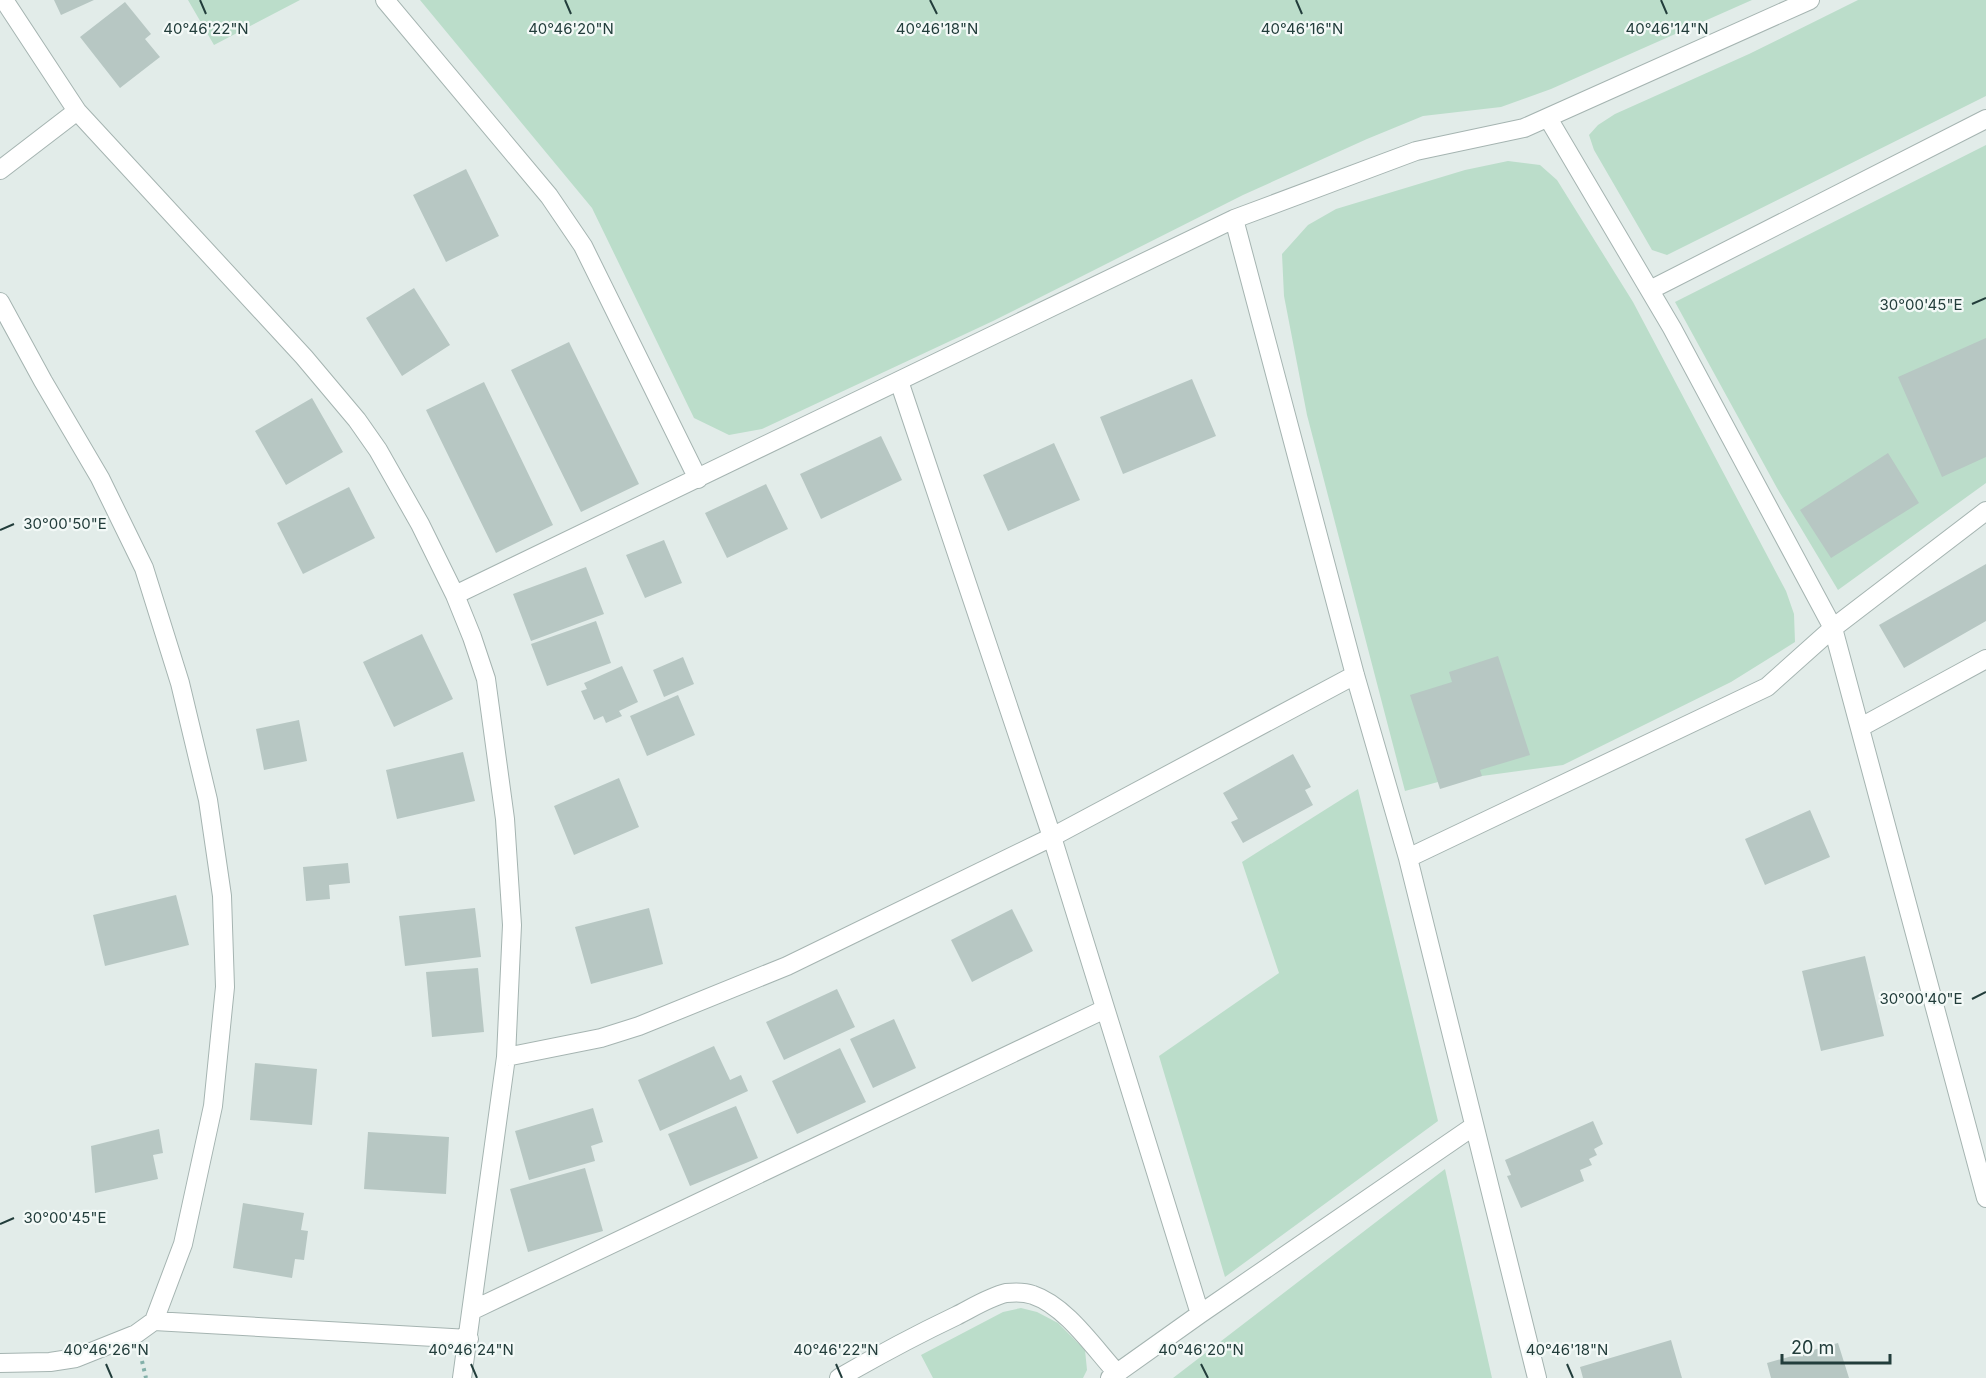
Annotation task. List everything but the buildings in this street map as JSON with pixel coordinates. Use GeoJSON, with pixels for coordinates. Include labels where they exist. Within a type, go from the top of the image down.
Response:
{"type":"FeatureCollection","features":[{"type":"Feature","properties":{"kind":"street"},"geometry":{"type":"LineString","coordinates":[[4,0],[77,111],[304,357],[342,402],[384,460],[420,524],[455,595],[486,679],[505,819],[512,925],[506,1057],[462,1378]]}},
{"type":"Feature","properties":{"kind":"street"},"geometry":{"type":"LineString","coordinates":[[385,0],[566,219],[583,246],[699,479]]}},
{"type":"Feature","properties":{"kind":"street"},"geometry":{"type":"LineString","coordinates":[[455,595],[1234,219],[1416,151],[1524,128],[1810,0]]}},
{"type":"Feature","properties":{"kind":"street"},"geometry":{"type":"LineString","coordinates":[[0,170],[77,111]]}},
{"type":"Feature","properties":{"kind":"street"},"geometry":{"type":"LineString","coordinates":[[1548,118],[1650,290],[1833,627],[1862,727],[1986,1198]]}},
{"type":"Feature","properties":{"kind":"street"},"geometry":{"type":"LineString","coordinates":[[1650,290],[1986,119]]}},
{"type":"Feature","properties":{"kind":"street"},"geometry":{"type":"LineString","coordinates":[[1234,219],[1355,675],[1408,858],[1537,1378]]}},
{"type":"Feature","properties":{"kind":"street"},"geometry":{"type":"LineString","coordinates":[[0,302],[100,478],[144,568],[180,683],[208,800],[222,896],[225,987],[213,1106],[183,1244],[154,1321],[136,1334],[76,1358],[50,1362],[0,1363]]}},
{"type":"Feature","properties":{"kind":"street"},"geometry":{"type":"LineString","coordinates":[[899,381],[1052,837],[1200,1314]]}},
{"type":"Feature","properties":{"kind":"street"},"geometry":{"type":"LineString","coordinates":[[1408,858],[1767,687],[1833,627],[1986,511]]}},
{"type":"Feature","properties":{"kind":"street"},"geometry":{"type":"LineString","coordinates":[[1862,727],[1986,659]]}},
{"type":"Feature","properties":{"kind":"street"},"geometry":{"type":"LineString","coordinates":[[506,1057],[601,1038],[678,1012],[788,966],[1052,837],[1355,675]]}},
{"type":"Feature","properties":{"kind":"street"},"geometry":{"type":"LineString","coordinates":[[473,1310],[1105,1009]]}},
{"type":"Feature","properties":{"kind":"street"},"geometry":{"type":"LineString","coordinates":[[839,1378],[908,1339],[992,1298],[1008,1293],[1034,1295],[1048,1302],[1063,1315],[1113,1375],[1474,1126]]}},
{"type":"Feature","properties":{"kind":"street"},"geometry":{"type":"LineString","coordinates":[[154,1321],[469,1340]]}},
{"type":"Feature","properties":{"kind":"green space"},"geometry":{"type":"Polygon","coordinates":[[[188,0],[300,0],[214,45],[188,0]]]}},
{"type":"Feature","properties":{"kind":"green space"},"geometry":{"type":"Polygon","coordinates":[[[420,0],[1752,0],[1551,89],[1501,107],[1423,116],[1367,139],[1243,195],[993,321],[762,429],[729,435],[694,418],[592,208],[420,0]]]}},
{"type":"Feature","properties":{"kind":"green space"},"geometry":{"type":"Polygon","coordinates":[[[1858,0],[1986,0],[1986,96],[1667,255],[1652,250],[1594,150],[1589,135],[1598,125],[1615,114],[1749,54],[1858,0]]]}},
{"type":"Feature","properties":{"kind":"green space"},"geometry":{"type":"Polygon","coordinates":[[[1986,145],[1986,483],[1838,590],[1777,488],[1675,302],[1986,145]]]}},
{"type":"Feature","properties":{"kind":"green space"},"geometry":{"type":"Polygon","coordinates":[[[1508,161],[1540,165],[1557,180],[1633,302],[1786,591],[1794,614],[1795,642],[1731,682],[1563,765],[1438,782],[1405,791],[1307,415],[1284,296],[1282,254],[1308,225],[1336,209],[1465,170],[1508,161]]]}},
{"type":"Feature","properties":{"kind":"green space"},"geometry":{"type":"Polygon","coordinates":[[[1358,789],[1438,1121],[1225,1277],[1159,1056],[1279,973],[1242,862],[1358,789]]]}},
{"type":"Feature","properties":{"kind":"green space"},"geometry":{"type":"Polygon","coordinates":[[[1445,1169],[1492,1378],[1173,1378],[1445,1169]]]}},
{"type":"Feature","properties":{"kind":"green space"},"geometry":{"type":"Polygon","coordinates":[[[1021,1308],[1037,1312],[1058,1323],[1085,1350],[1087,1370],[1083,1378],[933,1378],[921,1355],[1003,1312],[1021,1308]]]}}]}
